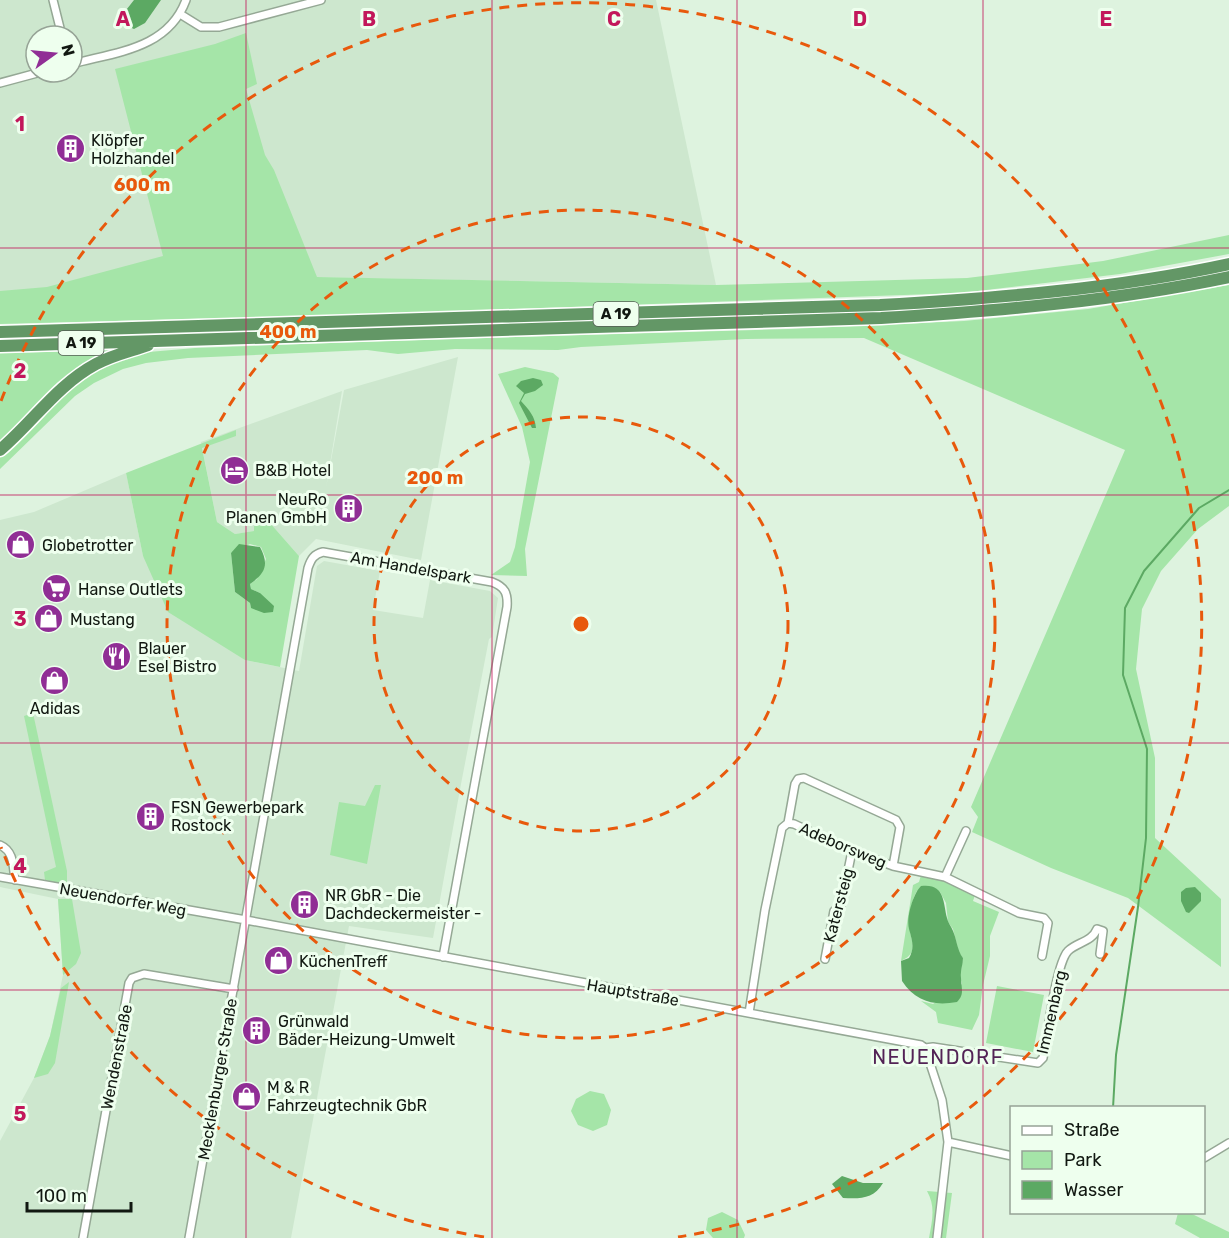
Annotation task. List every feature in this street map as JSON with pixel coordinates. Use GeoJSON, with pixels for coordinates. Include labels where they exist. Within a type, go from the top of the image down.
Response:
{"type":"FeatureCollection","features":[{"type":"Feature","properties":{"kind":"highway","name":"A 19"},"geometry":{"type":"LineString","coordinates":[[0,332],[880,305],[970,300],[1079,289],[1138,281],[1229,264]]}},
{"type":"Feature","properties":{"kind":"highway","name":"A 19"},"geometry":{"type":"LineString","coordinates":[[0,346],[941,315],[1096,300],[1229,277]]}},
{"type":"Feature","properties":{"kind":"highway"},"geometry":{"type":"LineString","coordinates":[[0,450],[78,375],[103,360],[162,341]]}},
{"type":"Feature","properties":{"kind":"street"},"geometry":{"type":"LineString","coordinates":[[53,0],[59,24]]}},
{"type":"Feature","properties":{"kind":"street"},"geometry":{"type":"LineString","coordinates":[[84,61],[153,41],[166,32],[180,14],[186,0]]}},
{"type":"Feature","properties":{"kind":"street"},"geometry":{"type":"LineString","coordinates":[[180,14],[201,27],[219,27],[321,0]]}},
{"type":"Feature","properties":{"kind":"street"},"geometry":{"type":"LineString","coordinates":[[0,82],[24,76]]}},
{"type":"Feature","properties":{"kind":"street","name":"Am Handelspark"},"geometry":{"type":"LineString","coordinates":[[246,921],[308,568],[312,558],[323,552],[492,582],[506,592],[507,607],[443,957]]}},
{"type":"Feature","properties":{"kind":"street"},"geometry":{"type":"LineString","coordinates":[[788,823],[795,784],[798,779],[804,778],[896,820],[900,827],[893,866]]}},
{"type":"Feature","properties":{"kind":"street","name":"Adeborsweg"},"geometry":{"type":"LineString","coordinates":[[749,1012],[765,910],[782,828],[788,823],[893,866],[945,877],[1019,913],[1044,918],[1048,923],[1042,956]]}},
{"type":"Feature","properties":{"kind":"street"},"geometry":{"type":"LineString","coordinates":[[945,877],[966,831]]}},
{"type":"Feature","properties":{"kind":"street"},"geometry":{"type":"LineString","coordinates":[[0,845],[7,848],[10,854],[15,880]]}},
{"type":"Feature","properties":{"kind":"street","name":"Katersteig"},"geometry":{"type":"LineString","coordinates":[[825,959],[834,911],[841,905],[852,851]]}},
{"type":"Feature","properties":{"kind":"street","name":"Neuendorfer Weg"},"geometry":{"type":"LineString","coordinates":[[0,878],[246,921]]}},
{"type":"Feature","properties":{"kind":"street","name":"Hauptstraße"},"geometry":{"type":"LineString","coordinates":[[246,921],[749,1012],[916,1044],[925,1048]]}},
{"type":"Feature","properties":{"kind":"street","name":"Mecklenburger Straße"},"geometry":{"type":"LineString","coordinates":[[189,1238],[246,921]]}},
{"type":"Feature","properties":{"kind":"street","name":"Immenbarg"},"geometry":{"type":"LineString","coordinates":[[925,1048],[933,1047],[1038,1063],[1043,1058],[1059,974],[1067,952],[1094,935],[1097,929],[1103,932],[1100,954]]}},
{"type":"Feature","properties":{"kind":"street","name":"Wendenstraße"},"geometry":{"type":"LineString","coordinates":[[83,1238],[132,978],[144,974],[234,989]]}},
{"type":"Feature","properties":{"kind":"street"},"geometry":{"type":"LineString","coordinates":[[925,1048],[942,1100],[948,1142],[937,1238]]}},
{"type":"Feature","properties":{"kind":"street"},"geometry":{"type":"LineString","coordinates":[[948,1142],[1010,1156]]}},
{"type":"Feature","properties":{"kind":"street"},"geometry":{"type":"LineString","coordinates":[[1205,1157],[1229,1143]]}},
{"type":"Feature","properties":{"kind":"shaded area"},"geometry":{"type":"Polygon","coordinates":[[[0,0],[656,0],[716,285],[316,277],[281,294],[0,307],[0,0]]]}},
{"type":"Feature","properties":{"kind":"shaded area"},"geometry":{"type":"Polygon","coordinates":[[[458,357],[421,560],[316,539],[299,556],[270,523],[255,531],[235,534],[217,522],[201,442],[342,391],[326,488],[344,390],[458,357]]]}},
{"type":"Feature","properties":{"kind":"shaded area"},"geometry":{"type":"Polygon","coordinates":[[[126,473],[143,556],[245,660],[299,671],[317,566],[324,561],[380,571],[373,610],[423,618],[430,580],[490,591],[498,598],[433,938],[349,926],[291,1238],[0,1238],[0,1141],[34,1078],[50,1036],[63,975],[58,899],[0,887],[0,520],[34,512],[126,473]]]}},
{"type":"Feature","properties":{"kind":"green space"},"geometry":{"type":"Polygon","coordinates":[[[246,33],[257,84],[246,89],[265,155],[274,170],[317,277],[716,285],[967,278],[1103,261],[1229,235],[1229,254],[1120,274],[961,293],[345,315],[0,324],[0,291],[47,287],[163,256],[115,69],[215,44],[246,33]]]}},
{"type":"Feature","properties":{"kind":"green space"},"geometry":{"type":"Polygon","coordinates":[[[1229,285],[1229,506],[1198,529],[1161,571],[1142,609],[1136,669],[1155,758],[1155,838],[1221,899],[1221,967],[1128,898],[1051,868],[972,832],[978,817],[971,807],[1125,450],[864,338],[746,339],[558,350],[455,349],[398,354],[367,350],[188,358],[146,363],[123,369],[94,383],[75,396],[0,469],[0,454],[86,373],[137,353],[195,348],[788,329],[964,321],[1088,309],[1229,285]]]}},
{"type":"Feature","properties":{"kind":"green space"},"geometry":{"type":"Polygon","coordinates":[[[126,350],[115,352],[0,446],[0,353],[126,350]]]}},
{"type":"Feature","properties":{"kind":"green space"},"geometry":{"type":"Polygon","coordinates":[[[525,367],[553,373],[559,378],[525,549],[527,576],[491,575],[510,562],[515,547],[530,462],[522,427],[498,374],[525,367]]]}},
{"type":"Feature","properties":{"kind":"green space"},"geometry":{"type":"Polygon","coordinates":[[[236,430],[236,436],[202,448],[217,522],[235,534],[254,531],[254,526],[270,523],[299,556],[280,667],[245,660],[168,612],[143,556],[126,473],[236,430]],[[250,544],[231,553],[235,592],[250,603],[251,608],[260,593],[251,589],[250,584],[257,579],[266,559],[261,547],[250,544]]]}},
{"type":"Feature","properties":{"kind":"green space"},"geometry":{"type":"Polygon","coordinates":[[[33,713],[67,871],[67,885],[45,880],[44,872],[56,867],[24,716],[33,713]]]}},
{"type":"Feature","properties":{"kind":"green space"},"geometry":{"type":"Polygon","coordinates":[[[375,785],[381,785],[367,864],[330,855],[339,802],[365,806],[375,785]]]}},
{"type":"Feature","properties":{"kind":"green space"},"geometry":{"type":"Polygon","coordinates":[[[921,875],[944,880],[975,895],[973,901],[999,912],[990,936],[990,956],[979,1015],[972,1030],[938,1023],[936,1012],[921,1001],[933,1004],[962,984],[960,977],[963,958],[959,953],[953,929],[948,922],[946,903],[940,892],[917,891],[910,914],[913,947],[910,955],[901,961],[913,885],[919,882],[921,875]]]}},
{"type":"Feature","properties":{"kind":"green space"},"geometry":{"type":"Polygon","coordinates":[[[58,899],[72,899],[81,953],[76,964],[63,975],[58,899]]]}},
{"type":"Feature","properties":{"kind":"green space"},"geometry":{"type":"Polygon","coordinates":[[[69,982],[55,1063],[48,1074],[34,1078],[50,1036],[61,988],[69,982]]]}},
{"type":"Feature","properties":{"kind":"green space"},"geometry":{"type":"Polygon","coordinates":[[[997,986],[1044,995],[1033,1052],[986,1043],[997,986]]]}},
{"type":"Feature","properties":{"kind":"green space"},"geometry":{"type":"Polygon","coordinates":[[[590,1091],[604,1094],[611,1110],[607,1125],[593,1131],[578,1125],[571,1111],[576,1099],[590,1091]]]}},
{"type":"Feature","properties":{"kind":"green space"},"geometry":{"type":"Polygon","coordinates":[[[927,1191],[952,1193],[946,1238],[929,1238],[932,1208],[927,1191]]]}},
{"type":"Feature","properties":{"kind":"green space"},"geometry":{"type":"Polygon","coordinates":[[[722,1212],[738,1220],[745,1235],[744,1238],[713,1238],[706,1230],[708,1218],[722,1212]]]}},
{"type":"Feature","properties":{"kind":"green space"},"geometry":{"type":"Polygon","coordinates":[[[1178,1214],[1192,1214],[1229,1232],[1229,1238],[1200,1238],[1175,1224],[1178,1214]]]}},
{"type":"Feature","properties":{"kind":"water"},"geometry":{"type":"Polygon","coordinates":[[[134,0],[161,0],[145,23],[134,29],[125,25],[123,14],[134,0]]]}},
{"type":"Feature","properties":{"kind":"water"},"geometry":{"type":"Polygon","coordinates":[[[533,378],[541,380],[543,385],[525,394],[521,401],[533,417],[536,428],[532,428],[519,403],[524,393],[516,386],[521,381],[533,378]]]}},
{"type":"Feature","properties":{"kind":"water"},"geometry":{"type":"Polygon","coordinates":[[[239,544],[260,547],[265,563],[264,568],[260,576],[250,584],[251,589],[260,593],[274,606],[273,612],[264,613],[251,608],[250,603],[235,592],[231,553],[239,544]]]}},
{"type":"Feature","properties":{"kind":"water"},"geometry":{"type":"Polygon","coordinates":[[[921,886],[935,887],[942,895],[947,920],[963,958],[962,994],[957,1002],[926,1001],[913,994],[902,981],[901,961],[909,958],[912,947],[908,924],[909,913],[915,895],[921,886]]]}},
{"type":"Feature","properties":{"kind":"water"},"geometry":{"type":"Polygon","coordinates":[[[1195,887],[1201,893],[1201,901],[1189,913],[1186,912],[1181,901],[1181,892],[1186,888],[1195,887]]]}},
{"type":"Feature","properties":{"kind":"water"},"geometry":{"type":"Polygon","coordinates":[[[842,1176],[863,1183],[883,1183],[875,1192],[866,1197],[843,1198],[832,1184],[842,1176]]]}},
{"type":"Feature","properties":{"kind":"waterway"},"geometry":{"type":"LineString","coordinates":[[1113,1106],[1116,1055],[1146,838],[1147,749],[1123,675],[1125,608],[1144,571],[1199,508],[1229,490]]}},
{"type":"Feature","properties":{"kind":"place","name":"Klöpfer Holzhandel"},"geometry":{"type":"Point","coordinates":[70,149]}},
{"type":"Feature","properties":{"kind":"place","name":"B&B Hotel"},"geometry":{"type":"Point","coordinates":[234,470]}},
{"type":"Feature","properties":{"kind":"place","name":"NeuRo Planen GmbH"},"geometry":{"type":"Point","coordinates":[348,508]}},
{"type":"Feature","properties":{"kind":"place","name":"Globetrotter"},"geometry":{"type":"Point","coordinates":[21,545]}},
{"type":"Feature","properties":{"kind":"place","name":"Hanse Outlets"},"geometry":{"type":"Point","coordinates":[57,589]}},
{"type":"Feature","properties":{"kind":"place","name":"Mustang"},"geometry":{"type":"Point","coordinates":[49,619]}},
{"type":"Feature","properties":{"kind":"place","name":"Blauer Esel Bistro"},"geometry":{"type":"Point","coordinates":[117,657]}},
{"type":"Feature","properties":{"kind":"place","name":"Adidas"},"geometry":{"type":"Point","coordinates":[55,680]}},
{"type":"Feature","properties":{"kind":"place","name":"FSN Gewerbepark Rostock"},"geometry":{"type":"Point","coordinates":[150,816]}},
{"type":"Feature","properties":{"kind":"place","name":"NR GbR - Die Dachdeckermeister -"},"geometry":{"type":"Point","coordinates":[304,904]}},
{"type":"Feature","properties":{"kind":"place","name":"KüchenTreff"},"geometry":{"type":"Point","coordinates":[278,961]}},
{"type":"Feature","properties":{"kind":"place","name":"Grünwald Bäder-Heizung-Umwelt"},"geometry":{"type":"Point","coordinates":[257,1030]}},
{"type":"Feature","properties":{"kind":"place","name":"M & R Fahrzeugtechnik GbR"},"geometry":{"type":"Point","coordinates":[246,1096]}},
{"type":"Feature","properties":{"kind":"district","name":"NEUENDORF"},"geometry":{"type":"Point","coordinates":[938,1057]}}]}
